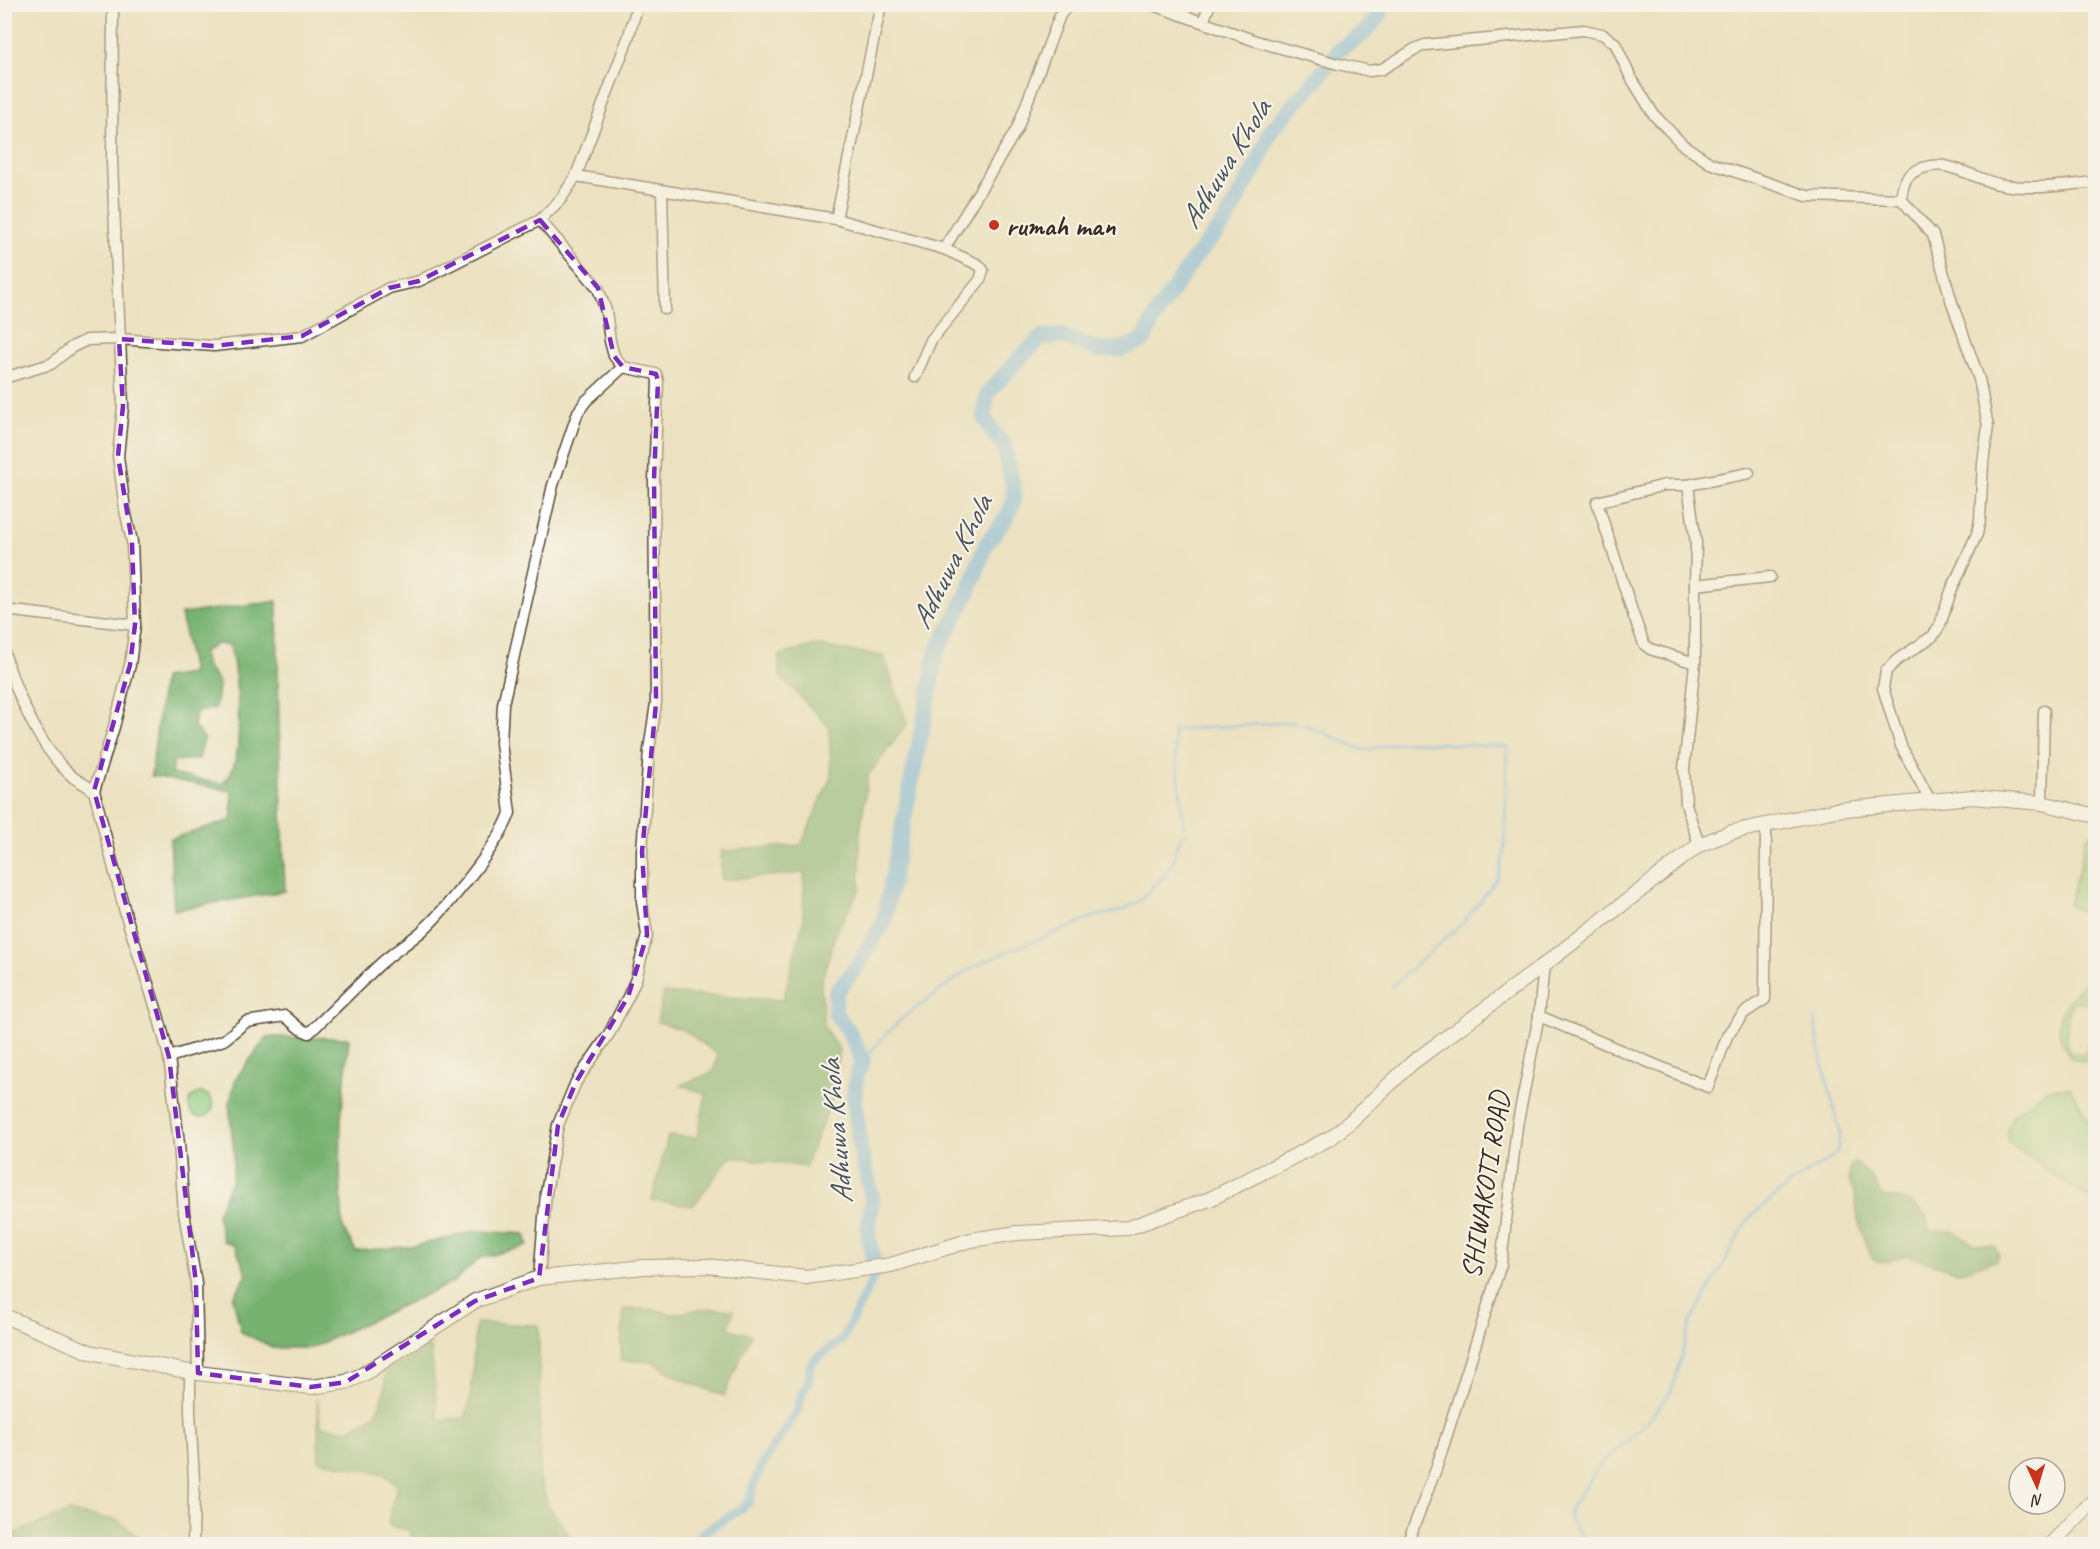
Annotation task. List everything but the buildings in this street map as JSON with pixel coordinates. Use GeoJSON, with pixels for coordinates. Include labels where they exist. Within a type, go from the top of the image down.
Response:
{"type":"FeatureCollection","features":[{"type":"Feature","properties":{"kind":"street"},"geometry":{"type":"LineString","coordinates":[[113,4],[112,162],[123,406],[118,456],[132,542],[135,625],[130,665],[94,791],[126,916],[170,1057],[184,1213],[196,1283],[194,1372],[190,1412],[194,1480],[193,1545]]}},
{"type":"Feature","properties":{"kind":"street"},"geometry":{"type":"LineString","coordinates":[[4,378],[51,364],[72,347],[87,340],[119,339],[214,346],[302,336],[389,288],[419,281],[540,220],[561,199],[576,176],[628,38],[638,4]]}},
{"type":"Feature","properties":{"kind":"street"},"geometry":{"type":"LineString","coordinates":[[836,219],[881,4]]}},
{"type":"Feature","properties":{"kind":"street"},"geometry":{"type":"LineString","coordinates":[[944,249],[1017,129],[1060,15],[1069,4]]}},
{"type":"Feature","properties":{"kind":"street"},"geometry":{"type":"LineString","coordinates":[[1150,4],[1256,41],[1370,71],[1382,69],[1425,45],[1584,30],[1602,34],[1615,43],[1630,76],[1654,115],[1683,145],[1710,164],[1807,195],[1901,199]]}},
{"type":"Feature","properties":{"kind":"street"},"geometry":{"type":"LineString","coordinates":[[1203,22],[1210,4]]}},
{"type":"Feature","properties":{"kind":"street"},"geometry":{"type":"LineString","coordinates":[[1930,800],[1901,746],[1883,688],[1883,679],[1886,670],[1933,636],[1940,625],[1951,591],[1977,534],[1988,426],[1979,379],[1952,303],[1933,235],[1901,199],[1902,184],[1913,171],[1934,164],[1964,171],[2000,185],[2031,188],[2096,182]]}},
{"type":"Feature","properties":{"kind":"street"},"geometry":{"type":"LineString","coordinates":[[576,176],[836,219],[944,249],[979,265],[983,270],[980,280],[931,340],[915,377]]}},
{"type":"Feature","properties":{"kind":"street"},"geometry":{"type":"LineString","coordinates":[[662,191],[665,309]]}},
{"type":"Feature","properties":{"kind":"street"},"geometry":{"type":"LineString","coordinates":[[539,1278],[546,1193],[558,1125],[576,1082],[609,1034],[632,988],[647,935],[642,902],[642,852],[656,704],[654,479],[658,381],[656,374],[623,368],[615,356],[610,341],[606,311],[598,288],[540,220]]}},
{"type":"Feature","properties":{"kind":"street"},"geometry":{"type":"LineString","coordinates":[[170,1057],[224,1040],[246,1022],[261,1018],[285,1016],[300,1029],[309,1033],[380,964],[423,930],[452,898],[497,838],[510,813],[501,743],[503,704],[553,484],[578,412],[586,401],[623,368]]}},
{"type":"Feature","properties":{"kind":"street"},"geometry":{"type":"LineString","coordinates":[[1695,663],[1650,649],[1644,644],[1597,502],[1665,485],[1688,485],[1749,473]]}},
{"type":"Feature","properties":{"kind":"street"},"geometry":{"type":"LineString","coordinates":[[1688,485],[1696,543],[1695,663],[1684,769],[1686,804],[1699,845]]}},
{"type":"Feature","properties":{"kind":"street"},"geometry":{"type":"LineString","coordinates":[[1695,585],[1770,577]]}},
{"type":"Feature","properties":{"kind":"street"},"geometry":{"type":"LineString","coordinates":[[4,610],[135,625]]}},
{"type":"Feature","properties":{"kind":"street"},"geometry":{"type":"LineString","coordinates":[[4,652],[24,704],[39,733],[56,758],[74,777],[94,791]]}},
{"type":"Feature","properties":{"kind":"street"},"geometry":{"type":"LineString","coordinates":[[2042,803],[2044,711]]}},
{"type":"Feature","properties":{"kind":"street"},"geometry":{"type":"LineString","coordinates":[[4,1316],[90,1352],[194,1372],[311,1387],[346,1382],[385,1361],[447,1317],[475,1301],[539,1278],[645,1266],[707,1266],[806,1277],[891,1265],[971,1240],[1017,1233],[1128,1228],[1210,1199],[1332,1137],[1412,1063],[1544,965],[1699,845],[1731,832],[1836,810],[1930,800],[1972,797],[2042,803],[2096,816]]}},
{"type":"Feature","properties":{"kind":"street"},"geometry":{"type":"LineString","coordinates":[[1539,1016],[1708,1087],[1728,1034],[1744,1013],[1765,999],[1766,824]]}},
{"type":"Feature","properties":{"kind":"street","name":"SHIWAKOTI ROAD"},"geometry":{"type":"LineString","coordinates":[[1407,1545],[1436,1469],[1501,1264],[1517,1126],[1539,1016],[1544,965]]}},
{"type":"Feature","properties":{"kind":"street"},"geometry":{"type":"LineString","coordinates":[[2056,1543],[2096,1498]]}},
{"type":"Feature","properties":{"kind":"highlighted area"},"geometry":{"type":"Polygon","coordinates":[[[540,220],[598,288],[614,356],[623,367],[656,374],[658,381],[654,479],[656,703],[642,852],[647,935],[628,997],[576,1082],[558,1125],[539,1278],[475,1301],[346,1382],[311,1387],[198,1373],[196,1283],[169,1057],[94,791],[130,665],[135,625],[132,542],[118,456],[123,406],[119,339],[214,346],[302,336],[389,288],[419,281],[540,220]]]}},
{"type":"Feature","properties":{"kind":"green space"},"geometry":{"type":"Polygon","coordinates":[[[277,601],[285,891],[174,910],[170,839],[232,820],[232,791],[151,776],[163,678],[192,674],[181,614],[277,601]],[[216,644],[202,653],[207,667],[219,682],[215,708],[196,712],[194,727],[204,738],[199,759],[174,761],[171,774],[222,784],[231,773],[238,744],[239,727],[237,692],[230,645],[216,644]]]}},
{"type":"Feature","properties":{"kind":"green space"},"geometry":{"type":"Polygon","coordinates":[[[813,645],[884,656],[907,724],[868,776],[860,835],[860,889],[836,933],[821,982],[824,1027],[839,1049],[833,1097],[805,1167],[730,1157],[693,1206],[652,1200],[668,1136],[697,1137],[706,1094],[681,1085],[713,1072],[718,1055],[684,1030],[657,1022],[663,993],[783,1000],[803,922],[804,873],[721,880],[721,851],[801,845],[831,777],[829,727],[780,676],[779,656],[813,645]]]}},
{"type":"Feature","properties":{"kind":"green space"},"geometry":{"type":"Polygon","coordinates":[[[2095,831],[2095,912],[2081,911],[2069,906],[2071,894],[2086,839],[2095,831]]]}},
{"type":"Feature","properties":{"kind":"green space"},"geometry":{"type":"Polygon","coordinates":[[[2095,967],[2095,1059],[2091,1062],[2071,1059],[2059,1030],[2064,1009],[2095,967]],[[2078,1001],[2070,1008],[2067,1023],[2069,1052],[2080,1055],[2086,1052],[2093,1022],[2091,1005],[2078,1001]]]}},
{"type":"Feature","properties":{"kind":"green space"},"geometry":{"type":"Polygon","coordinates":[[[267,1037],[349,1038],[341,1119],[340,1174],[343,1228],[356,1251],[415,1246],[477,1231],[525,1234],[528,1246],[480,1258],[453,1282],[311,1348],[274,1348],[241,1332],[233,1298],[247,1275],[235,1246],[223,1241],[217,1214],[232,1179],[234,1152],[229,1105],[236,1078],[267,1037]]]}},
{"type":"Feature","properties":{"kind":"green space"},"geometry":{"type":"Polygon","coordinates":[[[2070,1087],[2095,1133],[2095,1201],[2066,1184],[2008,1142],[2007,1130],[2013,1115],[2048,1089],[2070,1087]]]}},
{"type":"Feature","properties":{"kind":"green space"},"geometry":{"type":"Polygon","coordinates":[[[201,1093],[206,1094],[212,1100],[212,1110],[206,1116],[201,1117],[196,1116],[190,1110],[189,1105],[190,1100],[196,1094],[201,1093]]]}},
{"type":"Feature","properties":{"kind":"green space"},"geometry":{"type":"Polygon","coordinates":[[[1856,1162],[1872,1178],[1882,1196],[1907,1201],[1927,1216],[1929,1231],[1953,1231],[1972,1243],[1994,1246],[1999,1253],[1996,1260],[1957,1272],[1907,1255],[1884,1263],[1877,1262],[1871,1257],[1858,1219],[1855,1195],[1849,1181],[1850,1166],[1856,1162]]]}},
{"type":"Feature","properties":{"kind":"green space"},"geometry":{"type":"Polygon","coordinates":[[[707,1308],[734,1310],[728,1328],[751,1335],[724,1396],[679,1378],[653,1362],[620,1360],[624,1309],[652,1309],[673,1314],[707,1308]]]}},
{"type":"Feature","properties":{"kind":"green space"},"geometry":{"type":"Polygon","coordinates":[[[476,1323],[539,1325],[540,1479],[548,1505],[576,1544],[413,1544],[409,1530],[389,1526],[397,1486],[384,1474],[319,1461],[317,1398],[321,1426],[349,1430],[376,1414],[384,1393],[386,1371],[431,1346],[438,1419],[465,1418],[471,1395],[476,1323]]]}},
{"type":"Feature","properties":{"kind":"green space"},"geometry":{"type":"Polygon","coordinates":[[[68,1512],[118,1520],[146,1544],[5,1544],[5,1537],[68,1512]]]}},
{"type":"Feature","properties":{"kind":"waterway","name":"Adhuwa Khola"},"geometry":{"type":"LineString","coordinates":[[873,1259],[868,1232],[872,1198],[861,1152],[854,1098],[857,1074],[863,1061],[848,1030],[835,1013],[836,992],[860,963],[883,924],[936,653],[968,593],[986,544],[1007,517],[1013,503],[1014,489],[1005,445],[994,434],[984,417],[987,394],[1041,338],[1062,336],[1099,350],[1121,349],[1144,340],[1155,316],[1196,256],[1225,222],[1257,164],[1271,131],[1339,50],[1364,33],[1380,15],[1383,4]]}},
{"type":"Feature","properties":{"kind":"waterway"},"geometry":{"type":"LineString","coordinates":[[1184,826],[1173,730],[1296,722]]}},
{"type":"Feature","properties":{"kind":"waterway"},"geometry":{"type":"LineString","coordinates":[[1303,724],[1364,750],[1413,742],[1508,747],[1504,852],[1498,878],[1464,922],[1392,986]]}},
{"type":"Feature","properties":{"kind":"waterway"},"geometry":{"type":"LineString","coordinates":[[863,1061],[882,1038],[905,1016],[964,973],[985,961],[1094,917],[1123,910],[1140,901],[1173,863],[1176,847],[1185,832]]}},
{"type":"Feature","properties":{"kind":"waterway"},"geometry":{"type":"LineString","coordinates":[[1587,1544],[1569,1518],[1570,1509],[1599,1466],[1645,1424],[1671,1392],[1691,1321],[1749,1218],[1790,1184],[1837,1152],[1840,1132],[1821,1058],[1815,1019]]}},
{"type":"Feature","properties":{"kind":"waterway"},"geometry":{"type":"LineString","coordinates":[[691,1544],[707,1530],[749,1502],[762,1464],[797,1412],[802,1393],[809,1381],[810,1366],[815,1359],[842,1340],[874,1277]]}},
{"type":"Feature","properties":{"kind":"place","name":"rumah man"},"geometry":{"type":"Point","coordinates":[994,225]}}]}
